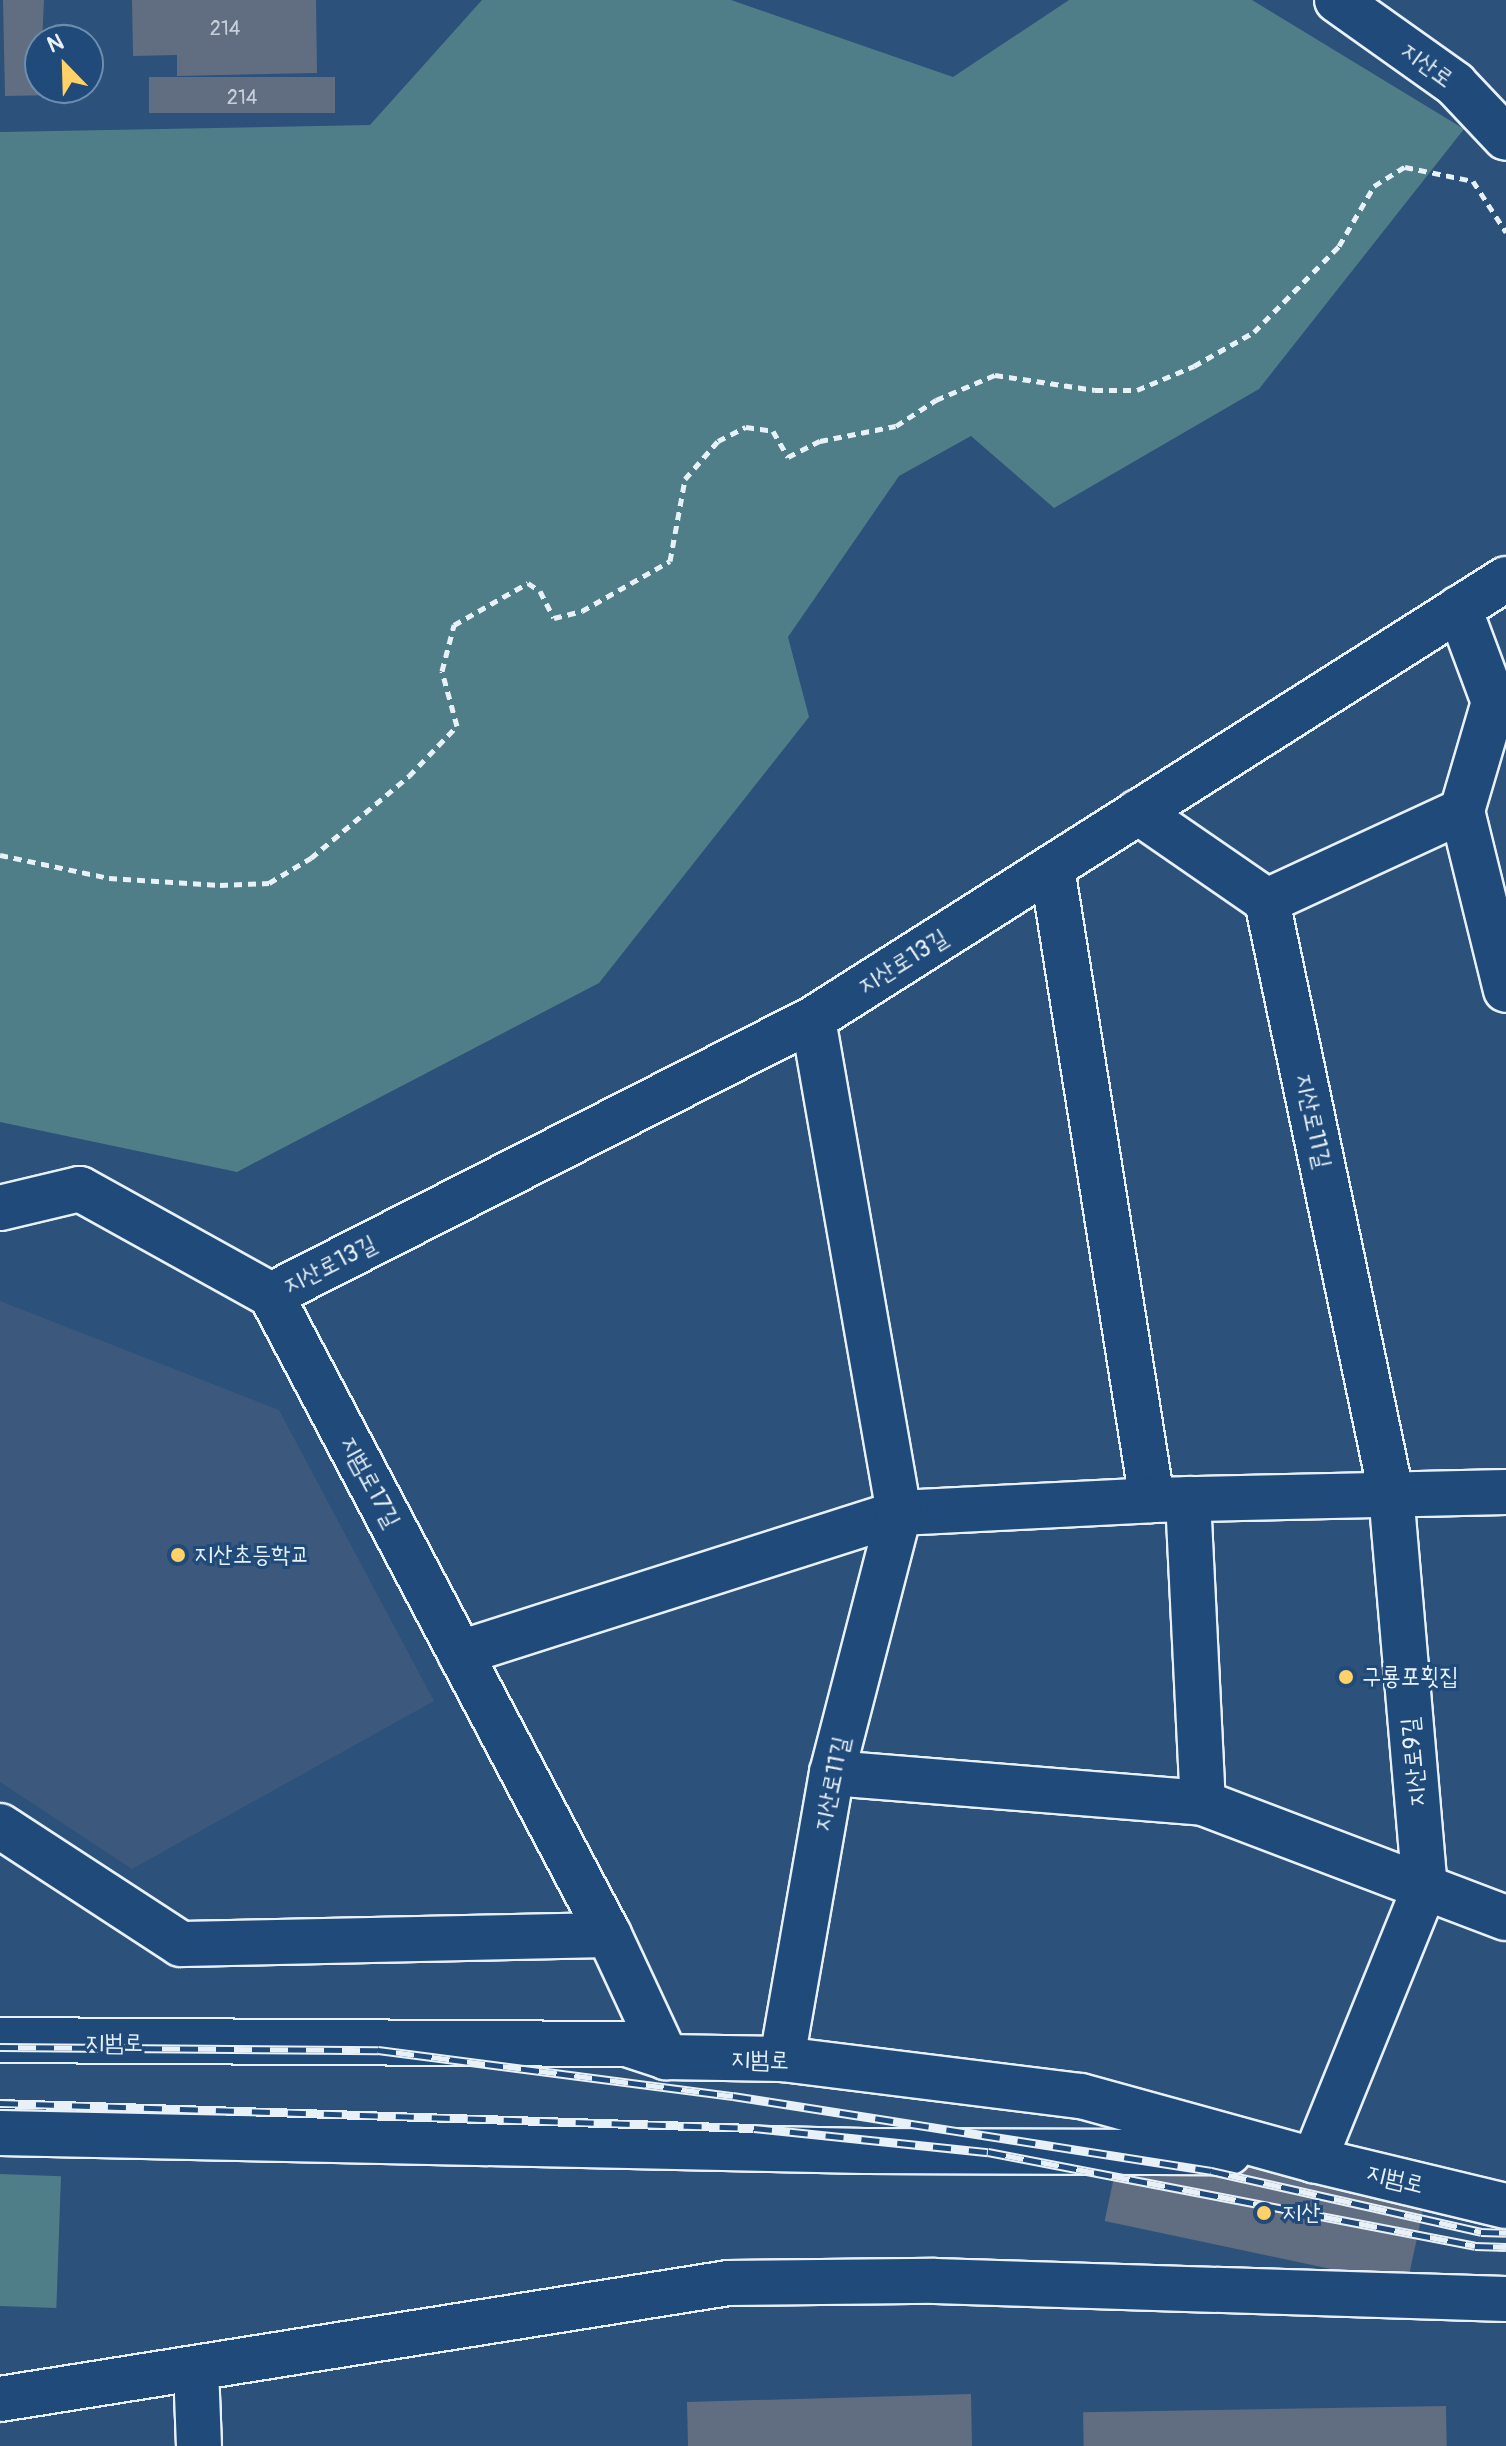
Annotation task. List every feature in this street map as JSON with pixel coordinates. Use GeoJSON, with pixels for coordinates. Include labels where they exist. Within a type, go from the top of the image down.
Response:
{"type":"FeatureCollection","features":[{"type":"Feature","properties":{"kind":"street","name":"지산로"},"geometry":{"type":"LineString","coordinates":[[1338,1],[1455,84],[1506,138]]}},
{"type":"Feature","properties":{"kind":"street","name":"지산로13길"},"geometry":{"type":"LineString","coordinates":[[271,1295],[813,1019],[1506,579]]}},
{"type":"Feature","properties":{"kind":"street"},"geometry":{"type":"LineString","coordinates":[[1459,608],[1494,702],[1462,811],[1506,990]]}},
{"type":"Feature","properties":{"kind":"street"},"geometry":{"type":"LineString","coordinates":[[1138,812],[1267,901],[1462,811]]}},
{"type":"Feature","properties":{"kind":"street"},"geometry":{"type":"LineString","coordinates":[[1052,868],[1170,1499],[1203,1803]]}},
{"type":"Feature","properties":{"kind":"street","name":"지산로11길"},"geometry":{"type":"LineString","coordinates":[[1267,901],[1391,1493]]}},
{"type":"Feature","properties":{"kind":"street","name":"지산로11길"},"geometry":{"type":"LineString","coordinates":[[782,2059],[832,1773],[899,1513],[813,1019]]}},
{"type":"Feature","properties":{"kind":"street"},"geometry":{"type":"LineString","coordinates":[[0,1208],[80,1189],[271,1295]]}},
{"type":"Feature","properties":{"kind":"street","name":"지범로17길"},"geometry":{"type":"LineString","coordinates":[[271,1295],[609,1935],[666,2057]]}},
{"type":"Feature","properties":{"kind":"street"},"geometry":{"type":"LineString","coordinates":[[460,1653],[899,1513],[1170,1499],[1506,1492]]}},
{"type":"Feature","properties":{"kind":"street","name":"지산로9길"},"geometry":{"type":"LineString","coordinates":[[1391,1493],[1425,1887]]}},
{"type":"Feature","properties":{"kind":"street"},"geometry":{"type":"LineString","coordinates":[[832,1773],[1203,1803],[1506,1918]]}},
{"type":"Feature","properties":{"kind":"street"},"geometry":{"type":"LineString","coordinates":[[0,1826],[181,1944],[609,1935]]}},
{"type":"Feature","properties":{"kind":"street"},"geometry":{"type":"LineString","coordinates":[[0,2133],[850,2151],[1301,2156],[1425,1887]]}},
{"type":"Feature","properties":{"kind":"street","name":"지범로"},"geometry":{"type":"LineString","coordinates":[[0,2040],[627,2044],[666,2057],[782,2059],[1081,2096],[1301,2156],[1506,2206]]}},
{"type":"Feature","properties":{"kind":"street"},"geometry":{"type":"LineString","coordinates":[[0,2399],[728,2283],[935,2281],[1506,2299]]}},
{"type":"Feature","properties":{"kind":"street"},"geometry":{"type":"LineString","coordinates":[[196,2368],[199,2446]]}},
{"type":"Feature","properties":{"kind":"path"},"geometry":{"type":"LineString","coordinates":[[0,855],[109,878],[220,885],[269,883],[311,858],[409,776],[457,726],[442,671],[454,625],[528,583],[540,591],[554,618],[582,611],[670,561],[685,479],[718,441],[746,427],[773,431],[788,457],[820,441],[896,426],[936,400],[995,375],[1095,390],[1137,390],[1194,366],[1254,332],[1339,246],[1374,186],[1405,167],[1473,181],[1506,232]]}},
{"type":"Feature","properties":{"kind":"shaded area","name":"지산초등학교"},"geometry":{"type":"Polygon","coordinates":[[[0,1301],[279,1410],[434,1701],[132,1869],[0,1782],[0,1301]]]}},
{"type":"Feature","properties":{"kind":"green space"},"geometry":{"type":"Polygon","coordinates":[[[482,0],[731,0],[953,77],[1069,0],[1252,0],[1464,129],[1259,389],[1054,508],[971,436],[899,476],[788,637],[809,717],[599,983],[237,1172],[0,1122],[0,132],[370,125],[482,0]]]}},
{"type":"Feature","properties":{"kind":"green space"},"geometry":{"type":"Polygon","coordinates":[[[0,2174],[61,2176],[56,2308],[0,2306],[0,2174]]]}},
{"type":"Feature","properties":{"kind":"building"},"geometry":{"type":"Polygon","coordinates":[[[3,0],[44,0],[43,24],[24,24],[24,96],[5,96],[3,0]]]}},
{"type":"Feature","properties":{"kind":"building"},"geometry":{"type":"Polygon","coordinates":[[[132,0],[316,0],[317,73],[177,76],[177,55],[133,56],[132,0]]]}},
{"type":"Feature","properties":{"kind":"building"},"geometry":{"type":"Polygon","coordinates":[[[149,77],[335,77],[335,113],[149,113],[149,77]]]}},
{"type":"Feature","properties":{"kind":"building"},"geometry":{"type":"Polygon","coordinates":[[[1124,2130],[1426,2194],[1407,2285],[1105,2221],[1124,2130]]]}},
{"type":"Feature","properties":{"kind":"building"},"geometry":{"type":"Polygon","coordinates":[[[971,2394],[972,2446],[688,2446],[687,2402],[971,2394]]]}},
{"type":"Feature","properties":{"kind":"building"},"geometry":{"type":"Polygon","coordinates":[[[1446,2406],[1447,2446],[1084,2446],[1083,2412],[1446,2406]]]}},
{"type":"Feature","properties":{"kind":"railway"},"geometry":{"type":"LineString","coordinates":[[0,2047],[378,2050],[733,2096],[1211,2171],[1481,2232],[1506,2233]]}},
{"type":"Feature","properties":{"kind":"railway"},"geometry":{"type":"LineString","coordinates":[[0,2103],[754,2128],[988,2152],[1475,2246],[1506,2247]]}},
{"type":"Feature","properties":{"kind":"place","name":"지산초등학교"},"geometry":{"type":"Point","coordinates":[178,1555]}},
{"type":"Feature","properties":{"kind":"place","name":"구룡포횟집"},"geometry":{"type":"Point","coordinates":[1346,1677]}},
{"type":"Feature","properties":{"kind":"place","name":"지산"},"geometry":{"type":"Point","coordinates":[1264,2213]}}]}
